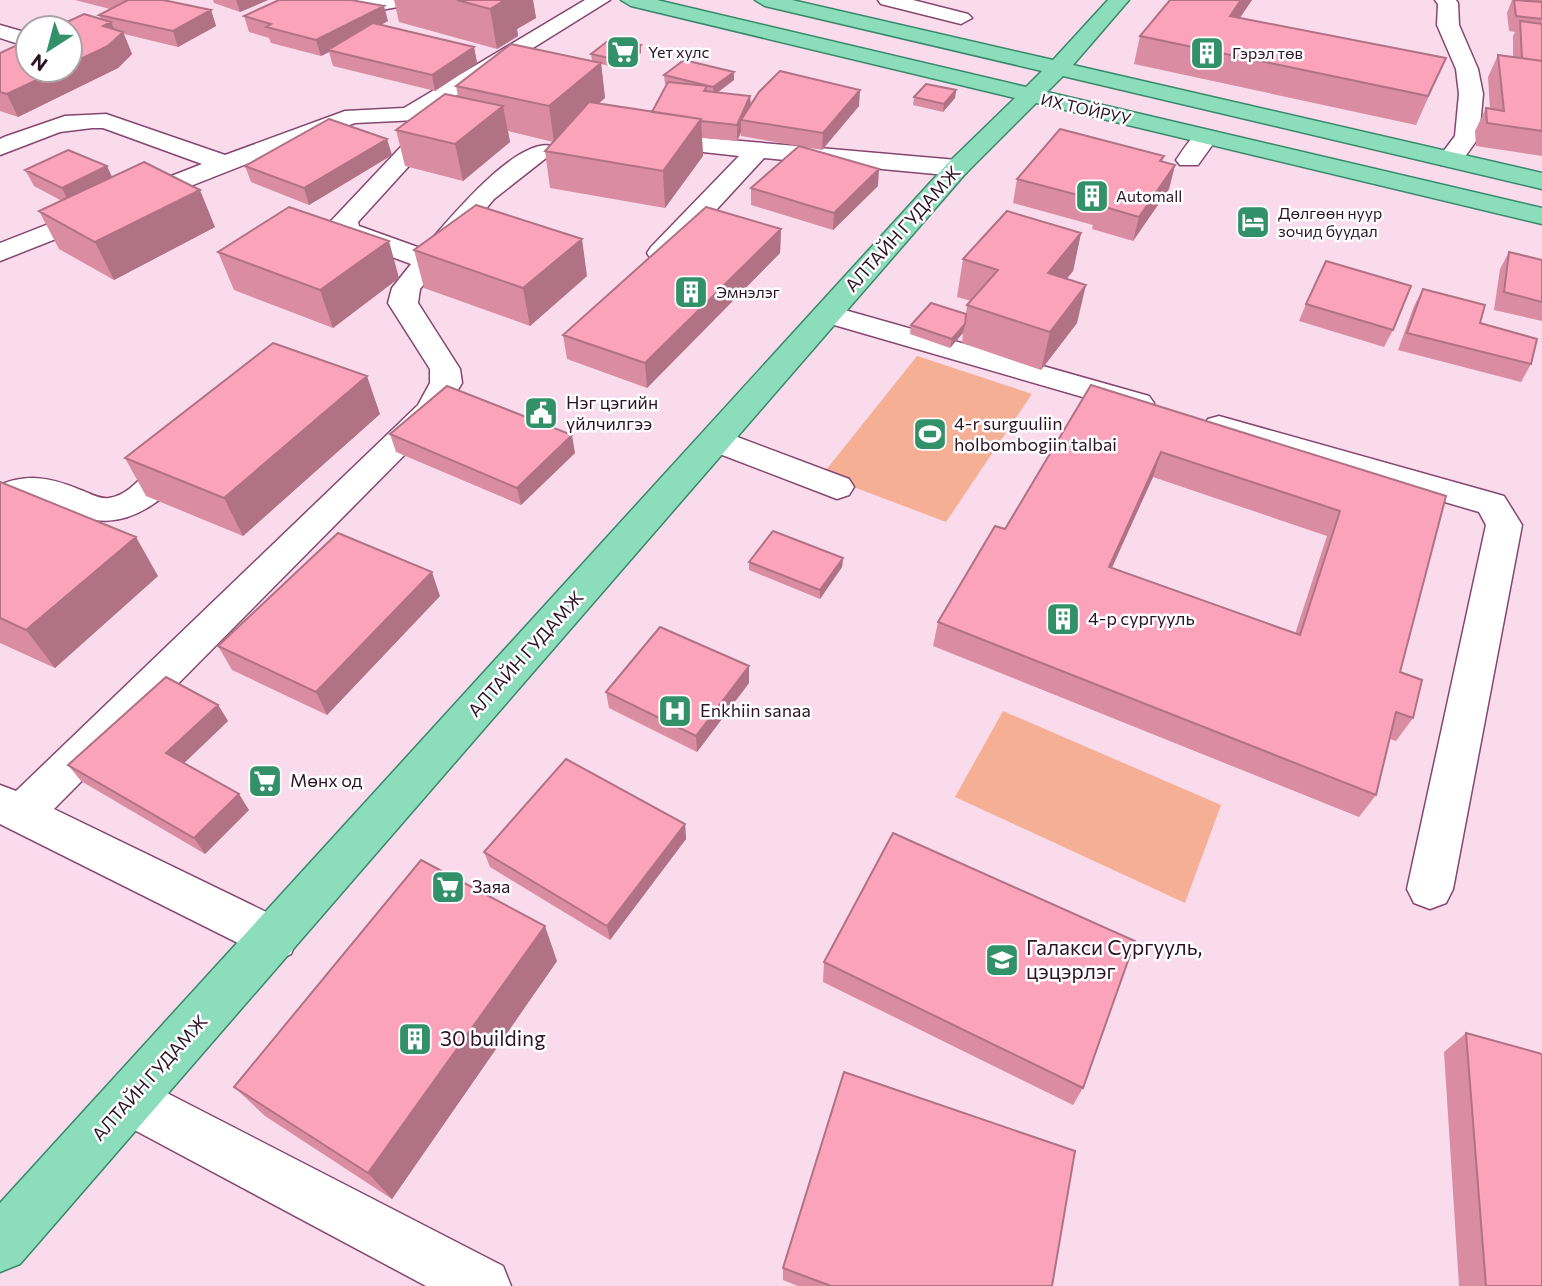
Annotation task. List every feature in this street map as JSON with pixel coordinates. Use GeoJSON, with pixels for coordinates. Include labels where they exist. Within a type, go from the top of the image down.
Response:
{"type":"FeatureCollection","features":[{"type":"Feature","properties":{"kind":"main road","name":"ИХ ТОЙРУУ"},"geometry":{"type":"LineString","coordinates":[[631,0],[1542,216]]}},
{"type":"Feature","properties":{"kind":"main road","name":"ИХ ТОЙРУУ"},"geometry":{"type":"LineString","coordinates":[[765,0],[793,3],[1542,181]]}},
{"type":"Feature","properties":{"kind":"main road","name":"АЛТАЙН ГУДАМЖ"},"geometry":{"type":"LineString","coordinates":[[0,1244],[957,168],[1058,68],[1119,0]]}},
{"type":"Feature","properties":{"kind":"street"},"geometry":{"type":"LineString","coordinates":[[355,0],[381,4],[407,0]]}},
{"type":"Feature","properties":{"kind":"street"},"geometry":{"type":"LineString","coordinates":[[410,115],[600,0]]}},
{"type":"Feature","properties":{"kind":"street"},"geometry":{"type":"LineString","coordinates":[[888,0],[961,18]]}},
{"type":"Feature","properties":{"kind":"street"},"geometry":{"type":"LineString","coordinates":[[1446,0],[1448,25],[1467,69],[1471,94],[1467,137],[1450,160]]}},
{"type":"Feature","properties":{"kind":"street"},"geometry":{"type":"LineString","coordinates":[[0,253],[353,116],[410,115],[464,130]]}},
{"type":"Feature","properties":{"kind":"street"},"geometry":{"type":"LineString","coordinates":[[0,148],[49,128],[95,120],[106,121],[226,164]]}},
{"type":"Feature","properties":{"kind":"street"},"geometry":{"type":"LineString","coordinates":[[429,261],[348,231],[344,221],[437,122]]}},
{"type":"Feature","properties":{"kind":"street"},"geometry":{"type":"LineString","coordinates":[[619,137],[957,168]]}},
{"type":"Feature","properties":{"kind":"street"},"geometry":{"type":"LineString","coordinates":[[1189,160],[1206,137]]}},
{"type":"Feature","properties":{"kind":"street"},"geometry":{"type":"LineString","coordinates":[[274,939],[11,808],[430,411],[446,383],[445,369],[403,303],[406,288],[485,193],[542,146]]}},
{"type":"Feature","properties":{"kind":"street"},"geometry":{"type":"LineString","coordinates":[[646,269],[758,150]]}},
{"type":"Feature","properties":{"kind":"street"},"geometry":{"type":"LineString","coordinates":[[827,314],[1492,504],[1504,525],[1430,889]]}},
{"type":"Feature","properties":{"kind":"street"},"geometry":{"type":"LineString","coordinates":[[0,498],[14,490],[35,486],[105,510],[119,509],[204,437]]}},
{"type":"Feature","properties":{"kind":"street"},"geometry":{"type":"LineString","coordinates":[[716,440],[836,486]]}},
{"type":"Feature","properties":{"kind":"street"},"geometry":{"type":"LineString","coordinates":[[130,1100],[483,1286]]}},
{"type":"Feature","properties":{"kind":"shaded area","name":"4-r surguuliin holbombogiin talbai"},"geometry":{"type":"Polygon","coordinates":[[[917,356],[1032,394],[946,522],[822,475],[917,356]]]}},
{"type":"Feature","properties":{"kind":"shaded area"},"geometry":{"type":"Polygon","coordinates":[[[1003,711],[1221,805],[1185,903],[955,797],[1003,711]]]}},
{"type":"Feature","properties":{"kind":"building"},"geometry":{"type":"Polygon","coordinates":[[[128,0],[163,0],[211,10],[173,31],[99,15],[128,0]]]}},
{"type":"Feature","properties":{"kind":"building"},"geometry":{"type":"Polygon","coordinates":[[[279,0],[351,0],[384,6],[316,40],[266,27],[271,24],[244,16],[279,0]]]}},
{"type":"Feature","properties":{"kind":"building"},"geometry":{"type":"Polygon","coordinates":[[[457,0],[505,0],[490,9],[457,0]]]}},
{"type":"Feature","properties":{"kind":"building"},"geometry":{"type":"Polygon","coordinates":[[[1170,0],[1241,0],[1230,16],[1446,58],[1428,96],[1140,36],[1170,0]]]}},
{"type":"Feature","properties":{"kind":"building"},"geometry":{"type":"Polygon","coordinates":[[[1514,0],[1542,2],[1542,19],[1516,16],[1514,0]]]}},
{"type":"Feature","properties":{"kind":"building"},"geometry":{"type":"Polygon","coordinates":[[[84,14],[111,22],[103,26],[123,32],[108,46],[84,57],[84,14]]]}},
{"type":"Feature","properties":{"kind":"building"},"geometry":{"type":"Polygon","coordinates":[[[1520,21],[1542,24],[1542,61],[1522,58],[1520,21]]]}},
{"type":"Feature","properties":{"kind":"building"},"geometry":{"type":"Polygon","coordinates":[[[373,23],[474,47],[432,75],[328,50],[373,23]]]}},
{"type":"Feature","properties":{"kind":"building"},"geometry":{"type":"Polygon","coordinates":[[[613,37],[641,45],[618,60],[591,54],[613,37]]]}},
{"type":"Feature","properties":{"kind":"building"},"geometry":{"type":"Polygon","coordinates":[[[511,44],[601,63],[549,106],[456,86],[511,44]]]}},
{"type":"Feature","properties":{"kind":"building"},"geometry":{"type":"Polygon","coordinates":[[[14,46],[14,84],[28,84],[7,94],[0,92],[0,53],[14,46]]]}},
{"type":"Feature","properties":{"kind":"building"},"geometry":{"type":"Polygon","coordinates":[[[1498,55],[1542,61],[1542,131],[1487,123],[1486,108],[1504,111],[1498,55]]]}},
{"type":"Feature","properties":{"kind":"building"},"geometry":{"type":"Polygon","coordinates":[[[684,60],[734,72],[713,87],[664,75],[684,60]]]}},
{"type":"Feature","properties":{"kind":"building"},"geometry":{"type":"Polygon","coordinates":[[[780,71],[860,90],[823,133],[741,120],[759,92],[780,71]]]}},
{"type":"Feature","properties":{"kind":"building"},"geometry":{"type":"Polygon","coordinates":[[[668,82],[707,86],[704,91],[750,96],[737,125],[652,112],[668,82]]]}},
{"type":"Feature","properties":{"kind":"building"},"geometry":{"type":"Polygon","coordinates":[[[926,84],[956,90],[944,104],[914,97],[926,84]]]}},
{"type":"Feature","properties":{"kind":"building"},"geometry":{"type":"Polygon","coordinates":[[[445,94],[503,106],[455,144],[396,130],[445,94]]]}},
{"type":"Feature","properties":{"kind":"building"},"geometry":{"type":"Polygon","coordinates":[[[589,102],[701,119],[663,171],[545,151],[589,102]]]}},
{"type":"Feature","properties":{"kind":"building"},"geometry":{"type":"Polygon","coordinates":[[[329,119],[387,139],[304,188],[245,166],[329,119]]]}},
{"type":"Feature","properties":{"kind":"building"},"geometry":{"type":"Polygon","coordinates":[[[1060,129],[1164,156],[1160,161],[1175,165],[1139,217],[1098,205],[1101,201],[1017,179],[1060,129]]]}},
{"type":"Feature","properties":{"kind":"building"},"geometry":{"type":"Polygon","coordinates":[[[799,146],[879,169],[834,213],[751,188],[799,146]]]}},
{"type":"Feature","properties":{"kind":"building"},"geometry":{"type":"Polygon","coordinates":[[[68,150],[107,166],[62,188],[25,170],[68,150]]]}},
{"type":"Feature","properties":{"kind":"building"},"geometry":{"type":"Polygon","coordinates":[[[144,162],[200,190],[95,242],[39,211],[144,162]]]}},
{"type":"Feature","properties":{"kind":"building"},"geometry":{"type":"Polygon","coordinates":[[[476,205],[582,239],[523,288],[414,250],[476,205]]]}},
{"type":"Feature","properties":{"kind":"building"},"geometry":{"type":"Polygon","coordinates":[[[289,207],[389,241],[320,290],[218,252],[289,207]]]}},
{"type":"Feature","properties":{"kind":"building","name":"Эмнэлэг"},"geometry":{"type":"Polygon","coordinates":[[[706,207],[781,229],[645,363],[563,335],[706,207]]]}},
{"type":"Feature","properties":{"kind":"building"},"geometry":{"type":"Polygon","coordinates":[[[1007,211],[1081,233],[1048,273],[1086,285],[1050,332],[967,305],[998,270],[963,259],[1007,211]]]}},
{"type":"Feature","properties":{"kind":"building"},"geometry":{"type":"Polygon","coordinates":[[[1509,252],[1542,260],[1542,302],[1504,292],[1509,252]]]}},
{"type":"Feature","properties":{"kind":"building"},"geometry":{"type":"Polygon","coordinates":[[[1326,261],[1411,286],[1393,330],[1306,304],[1326,261]]]}},
{"type":"Feature","properties":{"kind":"building"},"geometry":{"type":"Polygon","coordinates":[[[1423,289],[1485,305],[1480,323],[1537,339],[1531,364],[1407,333],[1423,289]]]}},
{"type":"Feature","properties":{"kind":"building"},"geometry":{"type":"Polygon","coordinates":[[[931,303],[966,314],[965,324],[952,339],[911,325],[931,303]]]}},
{"type":"Feature","properties":{"kind":"building"},"geometry":{"type":"Polygon","coordinates":[[[273,343],[367,376],[224,498],[125,458],[273,343]]]}},
{"type":"Feature","properties":{"kind":"building","name":"4-р сургууль"},"geometry":{"type":"Polygon","coordinates":[[[1091,385],[1446,496],[1400,672],[1422,680],[1413,718],[1396,712],[1376,795],[938,622],[995,526],[1005,529],[1091,385]],[[1161,452],[1109,567],[1300,635],[1340,511],[1161,452]]]}},
{"type":"Feature","properties":{"kind":"building"},"geometry":{"type":"Polygon","coordinates":[[[447,386],[572,435],[517,488],[390,434],[447,386]]]}},
{"type":"Feature","properties":{"kind":"building"},"geometry":{"type":"Polygon","coordinates":[[[0,482],[136,537],[26,630],[0,618],[0,482]]]}},
{"type":"Feature","properties":{"kind":"building"},"geometry":{"type":"Polygon","coordinates":[[[773,531],[843,558],[820,590],[749,562],[773,531]]]}},
{"type":"Feature","properties":{"kind":"building"},"geometry":{"type":"Polygon","coordinates":[[[338,533],[432,572],[316,692],[218,646],[338,533]]]}},
{"type":"Feature","properties":{"kind":"building"},"geometry":{"type":"Polygon","coordinates":[[[660,627],[749,666],[696,736],[606,692],[660,627]]]}},
{"type":"Feature","properties":{"kind":"building"},"geometry":{"type":"Polygon","coordinates":[[[166,677],[218,705],[166,753],[239,794],[194,838],[68,765],[166,677]]]}},
{"type":"Feature","properties":{"kind":"building"},"geometry":{"type":"Polygon","coordinates":[[[566,759],[685,824],[607,926],[484,852],[566,759]]]}},
{"type":"Feature","properties":{"kind":"building"},"geometry":{"type":"Polygon","coordinates":[[[893,833],[1135,941],[1083,1088],[824,962],[893,833]]]}},
{"type":"Feature","properties":{"kind":"building","name":"30 building"},"geometry":{"type":"Polygon","coordinates":[[[421,860],[545,926],[368,1173],[234,1087],[421,860]]]}},
{"type":"Feature","properties":{"kind":"building"},"geometry":{"type":"Polygon","coordinates":[[[1466,1033],[1542,1054],[1542,1286],[1486,1286],[1466,1033]]]}},
{"type":"Feature","properties":{"kind":"building"},"geometry":{"type":"Polygon","coordinates":[[[844,1072],[1075,1151],[1052,1286],[831,1286],[783,1268],[844,1072]]]}},
{"type":"Feature","properties":{"kind":"place","name":"Үет хулс"},"geometry":{"type":"Point","coordinates":[623,52]}},
{"type":"Feature","properties":{"kind":"place","name":"Гэрэл төв"},"geometry":{"type":"Point","coordinates":[1207,53]}},
{"type":"Feature","properties":{"kind":"place","name":"Automall"},"geometry":{"type":"Point","coordinates":[1092,196]}},
{"type":"Feature","properties":{"kind":"place","name":"Дөлгөөн нуур зочид буудал"},"geometry":{"type":"Point","coordinates":[1253,222]}},
{"type":"Feature","properties":{"kind":"place","name":"Эмнэлэг"},"geometry":{"type":"Point","coordinates":[691,292]}},
{"type":"Feature","properties":{"kind":"place","name":"Нэг цэгийн үйлчилгээ"},"geometry":{"type":"Point","coordinates":[541,413]}},
{"type":"Feature","properties":{"kind":"place","name":"4-r surguuliin holbombogiin talbai"},"geometry":{"type":"Point","coordinates":[930,434]}},
{"type":"Feature","properties":{"kind":"place","name":"4-р сургууль"},"geometry":{"type":"Point","coordinates":[1063,619]}},
{"type":"Feature","properties":{"kind":"place","name":"Enkhiin sanaa"},"geometry":{"type":"Point","coordinates":[675,711]}},
{"type":"Feature","properties":{"kind":"place","name":"Мөнх од"},"geometry":{"type":"Point","coordinates":[265,781]}},
{"type":"Feature","properties":{"kind":"place","name":"Заяа"},"geometry":{"type":"Point","coordinates":[448,887]}},
{"type":"Feature","properties":{"kind":"place","name":"Галакси Сургууль, цэцэрлэг"},"geometry":{"type":"Point","coordinates":[1002,960]}},
{"type":"Feature","properties":{"kind":"place","name":"30 building"},"geometry":{"type":"Point","coordinates":[415,1039]}}]}
